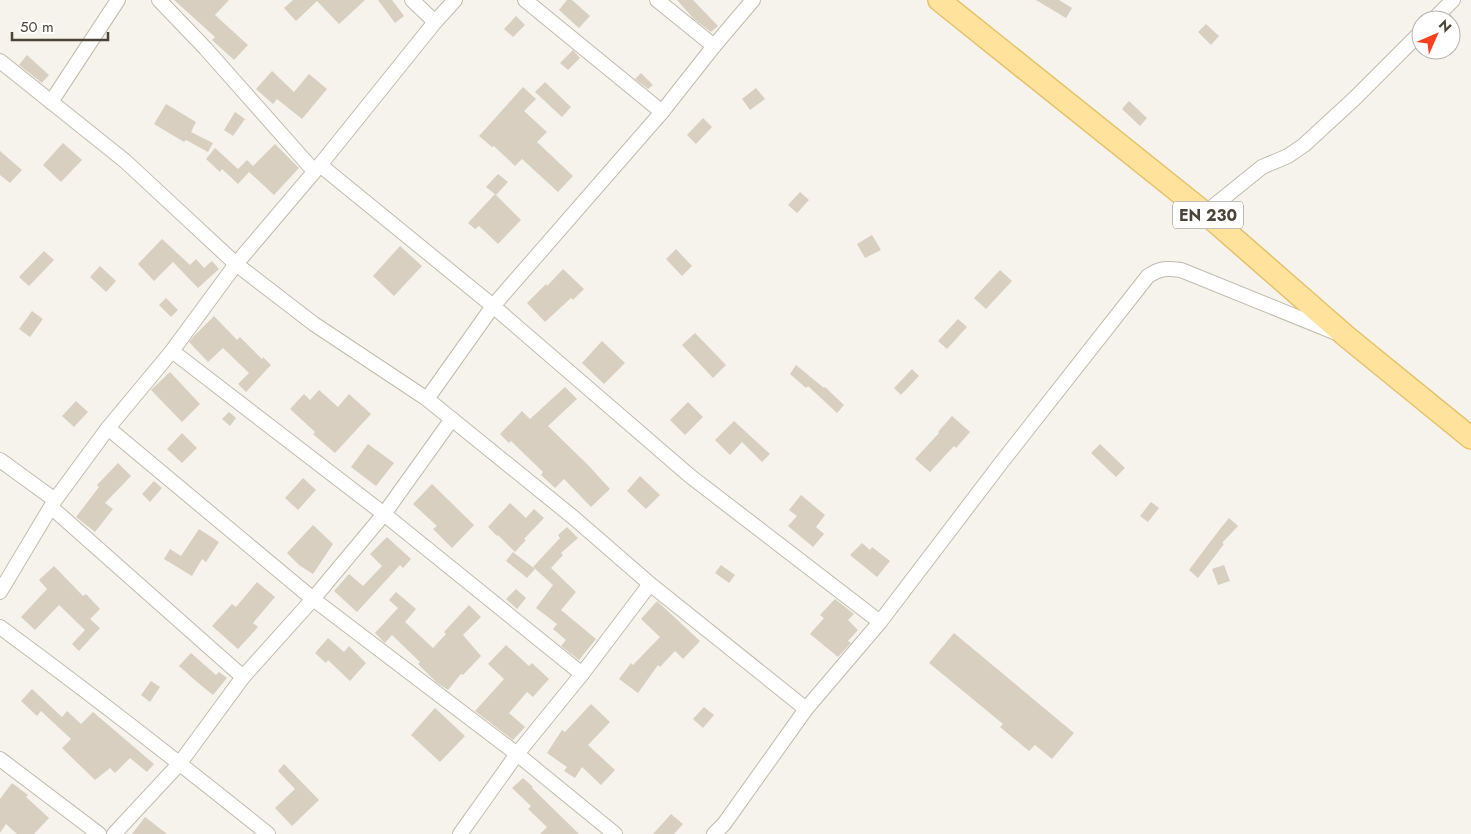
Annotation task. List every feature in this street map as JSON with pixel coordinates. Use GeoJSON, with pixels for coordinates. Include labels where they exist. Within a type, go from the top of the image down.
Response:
{"type":"FeatureCollection","features":[{"type":"Feature","properties":{"kind":"main road","name":"EN 230"},"geometry":{"type":"LineString","coordinates":[[939,0],[1206,213],[1347,337],[1471,438]]}},
{"type":"Feature","properties":{"kind":"street"},"geometry":{"type":"LineString","coordinates":[[51,102],[118,0]]}},
{"type":"Feature","properties":{"kind":"street"},"geometry":{"type":"LineString","coordinates":[[159,0],[317,168],[493,306],[690,476],[880,622]]}},
{"type":"Feature","properties":{"kind":"street"},"geometry":{"type":"LineString","coordinates":[[412,0],[435,22]]}},
{"type":"Feature","properties":{"kind":"street"},"geometry":{"type":"LineString","coordinates":[[0,592],[53,504],[108,428],[172,351],[236,264],[455,0]]}},
{"type":"Feature","properties":{"kind":"street"},"geometry":{"type":"LineString","coordinates":[[525,0],[662,112]]}},
{"type":"Feature","properties":{"kind":"street"},"geometry":{"type":"LineString","coordinates":[[657,0],[714,46]]}},
{"type":"Feature","properties":{"kind":"street"},"geometry":{"type":"LineString","coordinates":[[427,399],[493,306],[662,112],[753,0]]}},
{"type":"Feature","properties":{"kind":"street"},"geometry":{"type":"LineString","coordinates":[[1444,10],[1454,0]]}},
{"type":"Feature","properties":{"kind":"street"},"geometry":{"type":"LineString","coordinates":[[1206,213],[1262,167],[1288,156],[1304,145],[1354,99],[1411,42]]}},
{"type":"Feature","properties":{"kind":"street"},"geometry":{"type":"LineString","coordinates":[[0,61],[125,161],[236,264],[314,324],[427,399],[574,518],[650,584],[806,709]]}},
{"type":"Feature","properties":{"kind":"street"},"geometry":{"type":"LineString","coordinates":[[714,834],[724,824],[806,709],[880,622],[1001,463],[1148,276],[1160,269],[1181,270],[1347,337]]}},
{"type":"Feature","properties":{"kind":"street"},"geometry":{"type":"LineString","coordinates":[[172,351],[384,514],[582,674]]}},
{"type":"Feature","properties":{"kind":"street"},"geometry":{"type":"LineString","coordinates":[[114,834],[180,764],[242,677],[313,599],[384,514],[452,420]]}},
{"type":"Feature","properties":{"kind":"street"},"geometry":{"type":"LineString","coordinates":[[108,428],[313,599],[517,754],[615,834]]}},
{"type":"Feature","properties":{"kind":"street"},"geometry":{"type":"LineString","coordinates":[[0,460],[53,504],[242,677]]}},
{"type":"Feature","properties":{"kind":"street"},"geometry":{"type":"LineString","coordinates":[[460,834],[517,754],[582,674],[650,584]]}},
{"type":"Feature","properties":{"kind":"street"},"geometry":{"type":"LineString","coordinates":[[0,627],[90,694],[268,834]]}},
{"type":"Feature","properties":{"kind":"street"},"geometry":{"type":"LineString","coordinates":[[0,759],[98,834]]}},
{"type":"Feature","properties":{"kind":"building"},"geometry":{"type":"Polygon","coordinates":[[[174,0],[229,0],[215,15],[248,45],[234,60],[212,40],[215,37],[174,0]]]}},
{"type":"Feature","properties":{"kind":"building"},"geometry":{"type":"Polygon","coordinates":[[[293,0],[365,0],[339,24],[317,1],[296,21],[284,8],[293,0]]]}},
{"type":"Feature","properties":{"kind":"building"},"geometry":{"type":"Polygon","coordinates":[[[378,0],[392,0],[404,16],[395,23],[378,0]]]}},
{"type":"Feature","properties":{"kind":"building"},"geometry":{"type":"Polygon","coordinates":[[[567,0],[572,0],[590,16],[579,28],[559,10],[567,0]]]}},
{"type":"Feature","properties":{"kind":"building"},"geometry":{"type":"Polygon","coordinates":[[[677,0],[693,0],[718,26],[711,32],[694,19],[677,0]]]}},
{"type":"Feature","properties":{"kind":"building"},"geometry":{"type":"Polygon","coordinates":[[[1036,0],[1059,0],[1072,8],[1066,18],[1036,0]]]}},
{"type":"Feature","properties":{"kind":"building"},"geometry":{"type":"Polygon","coordinates":[[[516,16],[525,25],[513,37],[504,29],[516,16]]]}},
{"type":"Feature","properties":{"kind":"building"},"geometry":{"type":"Polygon","coordinates":[[[1206,24],[1219,36],[1211,45],[1198,32],[1206,24]]]}},
{"type":"Feature","properties":{"kind":"building"},"geometry":{"type":"Polygon","coordinates":[[[573,50],[580,58],[568,70],[560,63],[573,50]]]}},
{"type":"Feature","properties":{"kind":"building"},"geometry":{"type":"Polygon","coordinates":[[[27,55],[49,75],[42,83],[19,65],[27,55]]]}},
{"type":"Feature","properties":{"kind":"building"},"geometry":{"type":"Polygon","coordinates":[[[272,71],[294,92],[309,74],[327,89],[302,119],[277,99],[273,104],[256,89],[272,71]]]}},
{"type":"Feature","properties":{"kind":"building"},"geometry":{"type":"Polygon","coordinates":[[[641,73],[653,85],[648,89],[635,79],[641,73]]]}},
{"type":"Feature","properties":{"kind":"building"},"geometry":{"type":"Polygon","coordinates":[[[545,82],[571,107],[562,117],[535,92],[545,82]]]}},
{"type":"Feature","properties":{"kind":"building"},"geometry":{"type":"Polygon","coordinates":[[[523,87],[536,99],[524,111],[547,132],[537,142],[573,176],[558,192],[522,159],[515,166],[494,146],[492,147],[479,136],[523,87]]]}},
{"type":"Feature","properties":{"kind":"building"},"geometry":{"type":"Polygon","coordinates":[[[756,88],[765,99],[750,110],[742,99],[756,88]]]}},
{"type":"Feature","properties":{"kind":"building"},"geometry":{"type":"Polygon","coordinates":[[[1129,101],[1147,118],[1140,126],[1122,109],[1129,101]]]}},
{"type":"Feature","properties":{"kind":"building"},"geometry":{"type":"Polygon","coordinates":[[[166,104],[196,122],[191,132],[213,143],[208,152],[186,140],[184,142],[154,124],[166,104]]]}},
{"type":"Feature","properties":{"kind":"building"},"geometry":{"type":"Polygon","coordinates":[[[235,112],[245,119],[233,136],[224,130],[235,112]]]}},
{"type":"Feature","properties":{"kind":"building"},"geometry":{"type":"Polygon","coordinates":[[[703,118],[712,127],[696,144],[687,135],[703,118]]]}},
{"type":"Feature","properties":{"kind":"building"},"geometry":{"type":"Polygon","coordinates":[[[63,143],[82,160],[61,182],[43,165],[63,143]]]}},
{"type":"Feature","properties":{"kind":"building"},"geometry":{"type":"Polygon","coordinates":[[[275,144],[299,168],[274,195],[249,172],[238,184],[222,169],[220,172],[206,159],[215,148],[238,169],[247,160],[253,166],[275,144]]]}},
{"type":"Feature","properties":{"kind":"building"},"geometry":{"type":"Polygon","coordinates":[[[0,151],[22,170],[10,183],[0,175],[0,151]]]}},
{"type":"Feature","properties":{"kind":"building"},"geometry":{"type":"Polygon","coordinates":[[[498,174],[508,182],[496,195],[486,187],[498,174]]]}},
{"type":"Feature","properties":{"kind":"building"},"geometry":{"type":"Polygon","coordinates":[[[800,192],[809,200],[797,213],[788,205],[800,192]]]}},
{"type":"Feature","properties":{"kind":"building"},"geometry":{"type":"Polygon","coordinates":[[[495,194],[521,220],[498,244],[479,226],[475,229],[468,223],[495,194]]]}},
{"type":"Feature","properties":{"kind":"building"},"geometry":{"type":"Polygon","coordinates":[[[872,235],[881,250],[865,258],[857,244],[872,235]]]}},
{"type":"Feature","properties":{"kind":"building"},"geometry":{"type":"Polygon","coordinates":[[[162,239],[190,265],[196,259],[204,268],[212,261],[219,269],[198,288],[173,262],[154,281],[138,264],[162,239]]]}},
{"type":"Feature","properties":{"kind":"building"},"geometry":{"type":"Polygon","coordinates":[[[400,246],[422,266],[394,296],[373,276],[400,246]]]}},
{"type":"Feature","properties":{"kind":"building"},"geometry":{"type":"Polygon","coordinates":[[[676,249],[692,266],[682,276],[666,259],[676,249]]]}},
{"type":"Feature","properties":{"kind":"building"},"geometry":{"type":"Polygon","coordinates":[[[44,251],[54,260],[29,286],[19,277],[44,251]]]}},
{"type":"Feature","properties":{"kind":"building"},"geometry":{"type":"Polygon","coordinates":[[[100,266],[116,281],[106,292],[90,277],[100,266]]]}},
{"type":"Feature","properties":{"kind":"building"},"geometry":{"type":"Polygon","coordinates":[[[563,269],[584,289],[573,300],[571,298],[545,322],[527,303],[563,269]]]}},
{"type":"Feature","properties":{"kind":"building"},"geometry":{"type":"Polygon","coordinates":[[[1000,270],[1012,281],[986,309],[974,298],[1000,270]]]}},
{"type":"Feature","properties":{"kind":"building"},"geometry":{"type":"Polygon","coordinates":[[[166,298],[178,310],[171,317],[159,305],[166,298]]]}},
{"type":"Feature","properties":{"kind":"building"},"geometry":{"type":"Polygon","coordinates":[[[32,311],[43,319],[30,337],[19,329],[32,311]]]}},
{"type":"Feature","properties":{"kind":"building"},"geometry":{"type":"Polygon","coordinates":[[[214,316],[237,340],[240,337],[262,359],[263,357],[271,365],[246,392],[238,384],[249,373],[223,348],[208,362],[189,342],[214,316]]]}},
{"type":"Feature","properties":{"kind":"building"},"geometry":{"type":"Polygon","coordinates":[[[958,319],[967,327],[947,349],[938,341],[958,319]]]}},
{"type":"Feature","properties":{"kind":"building"},"geometry":{"type":"Polygon","coordinates":[[[695,333],[726,365],[713,378],[682,345],[695,333]]]}},
{"type":"Feature","properties":{"kind":"building"},"geometry":{"type":"Polygon","coordinates":[[[602,341],[625,363],[604,384],[582,363],[602,341]]]}},
{"type":"Feature","properties":{"kind":"building"},"geometry":{"type":"Polygon","coordinates":[[[796,365],[825,387],[844,405],[837,413],[808,386],[806,388],[790,374],[796,365]]]}},
{"type":"Feature","properties":{"kind":"building"},"geometry":{"type":"Polygon","coordinates":[[[912,369],[919,376],[901,395],[894,388],[912,369]]]}},
{"type":"Feature","properties":{"kind":"building"},"geometry":{"type":"Polygon","coordinates":[[[170,372],[200,404],[182,422],[151,390],[170,372]]]}},
{"type":"Feature","properties":{"kind":"building"},"geometry":{"type":"Polygon","coordinates":[[[565,387],[577,399],[548,426],[610,489],[591,507],[564,479],[555,488],[541,475],[543,472],[511,441],[509,443],[500,434],[522,411],[530,419],[565,387]]]}},
{"type":"Feature","properties":{"kind":"building"},"geometry":{"type":"Polygon","coordinates":[[[319,390],[338,407],[349,394],[371,414],[335,453],[313,434],[315,432],[290,409],[304,394],[310,400],[319,390]]]}},
{"type":"Feature","properties":{"kind":"building"},"geometry":{"type":"Polygon","coordinates":[[[76,401],[88,412],[74,427],[62,416],[76,401]]]}},
{"type":"Feature","properties":{"kind":"building"},"geometry":{"type":"Polygon","coordinates":[[[688,402],[703,417],[685,435],[670,420],[688,402]]]}},
{"type":"Feature","properties":{"kind":"building"},"geometry":{"type":"Polygon","coordinates":[[[229,412],[236,418],[230,426],[222,419],[229,412]]]}},
{"type":"Feature","properties":{"kind":"building"},"geometry":{"type":"Polygon","coordinates":[[[952,416],[970,432],[930,472],[915,459],[952,416]]]}},
{"type":"Feature","properties":{"kind":"building"},"geometry":{"type":"Polygon","coordinates":[[[734,421],[770,454],[762,462],[742,442],[730,455],[715,440],[734,421]]]}},
{"type":"Feature","properties":{"kind":"building"},"geometry":{"type":"Polygon","coordinates":[[[182,433],[197,448],[182,463],[167,449],[182,433]]]}},
{"type":"Feature","properties":{"kind":"building"},"geometry":{"type":"Polygon","coordinates":[[[368,444],[394,463],[376,486],[351,467],[368,444]]]}},
{"type":"Feature","properties":{"kind":"building"},"geometry":{"type":"Polygon","coordinates":[[[1100,444],[1125,468],[1116,477],[1091,453],[1100,444]]]}},
{"type":"Feature","properties":{"kind":"building"},"geometry":{"type":"Polygon","coordinates":[[[118,463],[131,476],[105,503],[113,509],[95,532],[76,517],[99,487],[97,485],[118,463]]]}},
{"type":"Feature","properties":{"kind":"building"},"geometry":{"type":"Polygon","coordinates":[[[640,476],[660,495],[646,509],[627,491],[640,476]]]}},
{"type":"Feature","properties":{"kind":"building"},"geometry":{"type":"Polygon","coordinates":[[[303,478],[316,490],[298,510],[285,498],[303,478]]]}},
{"type":"Feature","properties":{"kind":"building"},"geometry":{"type":"Polygon","coordinates":[[[154,481],[162,488],[150,502],[142,494],[154,481]]]}},
{"type":"Feature","properties":{"kind":"building"},"geometry":{"type":"Polygon","coordinates":[[[432,484],[474,525],[452,548],[433,529],[437,526],[413,504],[432,484]]]}},
{"type":"Feature","properties":{"kind":"building"},"geometry":{"type":"Polygon","coordinates":[[[801,495],[825,515],[816,527],[824,534],[813,547],[788,526],[797,516],[789,510],[801,495]]]}},
{"type":"Feature","properties":{"kind":"building"},"geometry":{"type":"Polygon","coordinates":[[[1151,502],[1159,508],[1148,522],[1140,516],[1151,502]]]}},
{"type":"Feature","properties":{"kind":"building"},"geometry":{"type":"Polygon","coordinates":[[[510,503],[526,518],[534,509],[544,518],[524,539],[526,540],[515,552],[488,527],[510,503]]]}},
{"type":"Feature","properties":{"kind":"building"},"geometry":{"type":"Polygon","coordinates":[[[1229,518],[1238,526],[1222,543],[1224,544],[1198,578],[1189,570],[1229,518]]]}},
{"type":"Feature","properties":{"kind":"building"},"geometry":{"type":"Polygon","coordinates":[[[313,525],[333,544],[313,574],[299,565],[287,553],[313,525]]]}},
{"type":"Feature","properties":{"kind":"building"},"geometry":{"type":"Polygon","coordinates":[[[567,527],[578,538],[561,553],[563,555],[551,568],[576,592],[561,610],[596,639],[579,660],[561,646],[566,640],[553,629],[557,624],[536,608],[553,585],[533,567],[560,538],[558,535],[567,527]]]}},
{"type":"Feature","properties":{"kind":"building"},"geometry":{"type":"Polygon","coordinates":[[[199,529],[219,542],[206,562],[202,559],[192,576],[164,559],[170,549],[181,556],[199,529]]]}},
{"type":"Feature","properties":{"kind":"building"},"geometry":{"type":"Polygon","coordinates":[[[387,537],[411,559],[403,568],[400,565],[357,612],[334,591],[349,574],[363,586],[382,566],[370,554],[387,537]]]}},
{"type":"Feature","properties":{"kind":"building"},"geometry":{"type":"Polygon","coordinates":[[[862,543],[870,550],[872,547],[890,561],[877,577],[850,555],[862,543]]]}},
{"type":"Feature","properties":{"kind":"building"},"geometry":{"type":"Polygon","coordinates":[[[513,552],[535,569],[527,578],[506,561],[513,552]]]}},
{"type":"Feature","properties":{"kind":"building"},"geometry":{"type":"Polygon","coordinates":[[[721,565],[735,575],[729,583],[715,573],[721,565]]]}},
{"type":"Feature","properties":{"kind":"building"},"geometry":{"type":"Polygon","coordinates":[[[1224,565],[1230,581],[1218,585],[1212,569],[1224,565]]]}},
{"type":"Feature","properties":{"kind":"building"},"geometry":{"type":"Polygon","coordinates":[[[54,566],[83,596],[86,594],[100,609],[90,619],[100,628],[79,651],[72,644],[85,630],[59,605],[35,630],[21,617],[47,589],[39,580],[54,566]]]}},
{"type":"Feature","properties":{"kind":"building"},"geometry":{"type":"Polygon","coordinates":[[[257,582],[275,597],[253,623],[258,627],[238,649],[212,626],[232,604],[236,607],[257,582]]]}},
{"type":"Feature","properties":{"kind":"building"},"geometry":{"type":"Polygon","coordinates":[[[516,589],[526,598],[517,609],[506,599],[516,589]]]}},
{"type":"Feature","properties":{"kind":"building"},"geometry":{"type":"Polygon","coordinates":[[[396,592],[416,609],[405,622],[433,648],[446,634],[444,632],[469,605],[481,617],[463,635],[481,656],[463,675],[461,674],[448,690],[436,682],[418,664],[420,662],[392,635],[385,643],[375,633],[398,608],[389,600],[396,592]]]}},
{"type":"Feature","properties":{"kind":"building"},"geometry":{"type":"Polygon","coordinates":[[[835,599],[854,614],[848,620],[858,630],[848,641],[851,643],[838,657],[810,634],[824,618],[820,615],[835,599]]]}},
{"type":"Feature","properties":{"kind":"building"},"geometry":{"type":"Polygon","coordinates":[[[657,601],[700,641],[683,659],[675,651],[660,667],[658,665],[638,693],[619,679],[631,663],[633,665],[660,637],[641,619],[657,601]]]}},
{"type":"Feature","properties":{"kind":"building"},"geometry":{"type":"Polygon","coordinates":[[[954,633],[1074,733],[1052,759],[1035,745],[1029,751],[1000,727],[1003,724],[929,663],[954,633]]]}},
{"type":"Feature","properties":{"kind":"building"},"geometry":{"type":"Polygon","coordinates":[[[328,638],[344,652],[349,646],[366,663],[350,681],[328,660],[326,663],[315,653],[328,638]]]}},
{"type":"Feature","properties":{"kind":"building"},"geometry":{"type":"Polygon","coordinates":[[[506,645],[529,666],[532,663],[549,679],[533,697],[527,692],[509,713],[525,727],[513,740],[475,711],[504,679],[488,664],[506,645]]]}},
{"type":"Feature","properties":{"kind":"building"},"geometry":{"type":"Polygon","coordinates":[[[191,653],[216,675],[219,672],[227,678],[213,695],[179,666],[191,653]]]}},
{"type":"Feature","properties":{"kind":"building"},"geometry":{"type":"Polygon","coordinates":[[[151,681],[160,687],[150,702],[141,695],[151,681]]]}},
{"type":"Feature","properties":{"kind":"building"},"geometry":{"type":"Polygon","coordinates":[[[32,689],[62,717],[67,711],[81,724],[93,712],[154,764],[147,772],[130,758],[115,773],[110,768],[95,780],[62,748],[71,739],[41,711],[37,716],[21,701],[32,689]]]}},
{"type":"Feature","properties":{"kind":"building"},"geometry":{"type":"Polygon","coordinates":[[[591,704],[610,722],[588,745],[615,770],[601,785],[582,767],[575,778],[564,771],[567,767],[547,753],[562,730],[565,732],[591,704]]]}},
{"type":"Feature","properties":{"kind":"building"},"geometry":{"type":"Polygon","coordinates":[[[704,707],[714,715],[703,728],[693,719],[704,707]]]}},
{"type":"Feature","properties":{"kind":"building"},"geometry":{"type":"Polygon","coordinates":[[[435,708],[465,736],[440,762],[411,735],[435,708]]]}},
{"type":"Feature","properties":{"kind":"building"},"geometry":{"type":"Polygon","coordinates":[[[284,764],[319,800],[292,826],[275,808],[295,789],[278,771],[284,764]]]}},
{"type":"Feature","properties":{"kind":"building"},"geometry":{"type":"Polygon","coordinates":[[[523,778],[579,834],[540,834],[547,827],[528,809],[531,806],[512,788],[523,778]]]}},
{"type":"Feature","properties":{"kind":"building"},"geometry":{"type":"Polygon","coordinates":[[[12,783],[28,795],[26,797],[49,818],[34,834],[17,834],[6,824],[0,833],[0,799],[12,783]]]}},
{"type":"Feature","properties":{"kind":"building"},"geometry":{"type":"Polygon","coordinates":[[[671,814],[683,824],[674,834],[653,834],[671,814]]]}},
{"type":"Feature","properties":{"kind":"building"},"geometry":{"type":"Polygon","coordinates":[[[145,817],[167,834],[132,834],[145,817]]]}}]}
